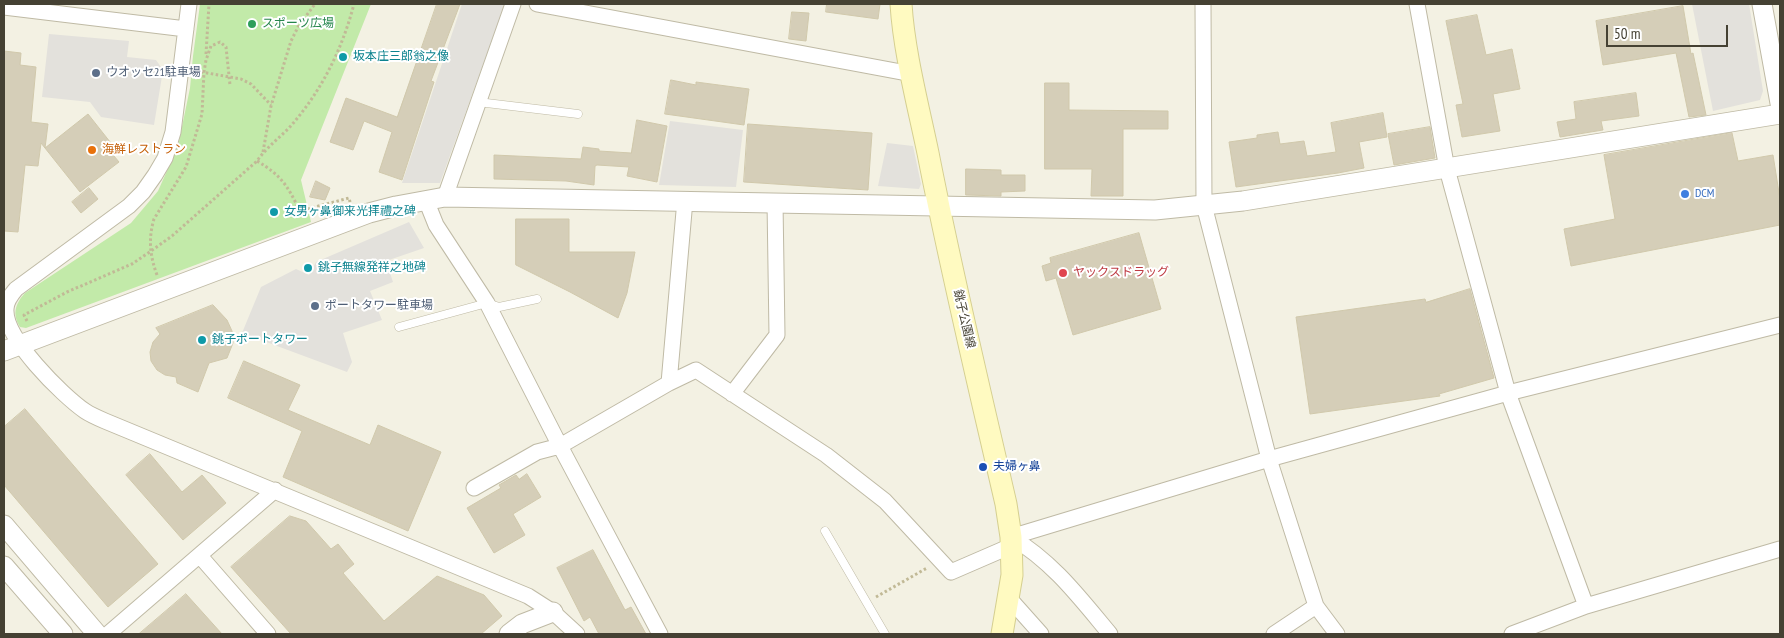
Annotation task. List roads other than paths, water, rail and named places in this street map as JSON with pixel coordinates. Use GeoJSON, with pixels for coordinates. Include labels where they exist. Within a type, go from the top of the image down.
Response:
{"type":"FeatureCollection","features":[{"type":"Feature","properties":{"kind":"main road","name":"銚子公園線"},"geometry":{"type":"LineString","coordinates":[[901,4],[912,74],[938,205],[1006,504],[1011,541],[1012,575],[998,632]]}},
{"type":"Feature","properties":{"kind":"street"},"geometry":{"type":"LineString","coordinates":[[189,4],[173,132],[165,158],[143,192],[129,206],[16,289],[8,299],[6,309],[12,348],[85,412],[528,596],[553,612],[577,634]]}},
{"type":"Feature","properties":{"kind":"street"},"geometry":{"type":"LineString","coordinates":[[445,197],[512,4]]}},
{"type":"Feature","properties":{"kind":"street"},"geometry":{"type":"LineString","coordinates":[[538,4],[912,74]]}},
{"type":"Feature","properties":{"kind":"street"},"geometry":{"type":"LineString","coordinates":[[1203,4],[1204,205],[1269,459],[1316,606],[1337,634]]}},
{"type":"Feature","properties":{"kind":"street"},"geometry":{"type":"LineString","coordinates":[[1418,4],[1447,169],[1508,393],[1586,606]]}},
{"type":"Feature","properties":{"kind":"street"},"geometry":{"type":"LineString","coordinates":[[1762,4],[1780,104]]}},
{"type":"Feature","properties":{"kind":"street"},"geometry":{"type":"LineString","coordinates":[[4,7],[186,29]]}},
{"type":"Feature","properties":{"kind":"street"},"geometry":{"type":"LineString","coordinates":[[12,348],[369,213],[445,197],[1155,210],[1243,201],[1780,114]]}},
{"type":"Feature","properties":{"kind":"street"},"geometry":{"type":"LineString","coordinates":[[426,200],[436,225],[487,303],[560,446],[660,634]]}},
{"type":"Feature","properties":{"kind":"street"},"geometry":{"type":"LineString","coordinates":[[669,383],[685,200]]}},
{"type":"Feature","properties":{"kind":"street"},"geometry":{"type":"LineString","coordinates":[[732,394],[776,334],[775,202]]}},
{"type":"Feature","properties":{"kind":"street"},"geometry":{"type":"LineString","coordinates":[[474,488],[536,452],[560,446],[669,383],[696,370],[826,455],[877,495],[951,572],[1011,541],[1269,459],[1508,393],[1780,324]]}},
{"type":"Feature","properties":{"kind":"street"},"geometry":{"type":"LineString","coordinates":[[108,634],[276,490]]}},
{"type":"Feature","properties":{"kind":"street"},"geometry":{"type":"LineString","coordinates":[[4,525],[97,634]]}},
{"type":"Feature","properties":{"kind":"street"},"geometry":{"type":"LineString","coordinates":[[1011,541],[1033,550],[1067,583],[1110,634]]}},
{"type":"Feature","properties":{"kind":"street"},"geometry":{"type":"LineString","coordinates":[[1512,634],[1528,631],[1586,606],[1780,549]]}},
{"type":"Feature","properties":{"kind":"street"},"geometry":{"type":"LineString","coordinates":[[200,556],[268,634]]}},
{"type":"Feature","properties":{"kind":"street"},"geometry":{"type":"LineString","coordinates":[[4,566],[62,634]]}},
{"type":"Feature","properties":{"kind":"street"},"geometry":{"type":"LineString","coordinates":[[1008,597],[1041,634]]}},
{"type":"Feature","properties":{"kind":"street"},"geometry":{"type":"LineString","coordinates":[[1274,634],[1316,606]]}},
{"type":"Feature","properties":{"kind":"street"},"geometry":{"type":"LineString","coordinates":[[510,634],[522,624],[553,612]]}},
{"type":"Feature","properties":{"kind":"street"},"geometry":{"type":"LineString","coordinates":[[537,634],[553,612]]}},
{"type":"Feature","properties":{"kind":"lane"},"geometry":{"type":"LineString","coordinates":[[478,102],[578,114]]}},
{"type":"Feature","properties":{"kind":"lane"},"geometry":{"type":"LineString","coordinates":[[399,327],[487,303],[499,307],[537,299]]}},
{"type":"Feature","properties":{"kind":"lane"},"geometry":{"type":"LineString","coordinates":[[825,530],[885,634]]}},
{"type":"Feature","properties":{"kind":"place","name":"スポーツ広場"},"geometry":{"type":"Point","coordinates":[252,24]}},
{"type":"Feature","properties":{"kind":"place","name":"坂本庄三郎翁之像"},"geometry":{"type":"Point","coordinates":[343,57]}},
{"type":"Feature","properties":{"kind":"place","name":"ウオッセ21駐車場"},"geometry":{"type":"Point","coordinates":[96,73]}},
{"type":"Feature","properties":{"kind":"place","name":"海鮮レストラン"},"geometry":{"type":"Point","coordinates":[92,150]}},
{"type":"Feature","properties":{"kind":"place","name":"DCM"},"geometry":{"type":"Point","coordinates":[1685,194]}},
{"type":"Feature","properties":{"kind":"place","name":"女男ヶ鼻御来光拝禮之碑"},"geometry":{"type":"Point","coordinates":[274,212]}},
{"type":"Feature","properties":{"kind":"place","name":"銚子無線発祥之地碑"},"geometry":{"type":"Point","coordinates":[308,268]}},
{"type":"Feature","properties":{"kind":"place","name":"ヤックスドラッグ"},"geometry":{"type":"Point","coordinates":[1063,273]}},
{"type":"Feature","properties":{"kind":"place","name":"ポートタワー駐車場"},"geometry":{"type":"Point","coordinates":[315,306]}},
{"type":"Feature","properties":{"kind":"place","name":"銚子ポートタワー"},"geometry":{"type":"Point","coordinates":[202,340]}},
{"type":"Feature","properties":{"kind":"place","name":"夫婦ヶ鼻"},"geometry":{"type":"Point","coordinates":[983,467]}}]}
